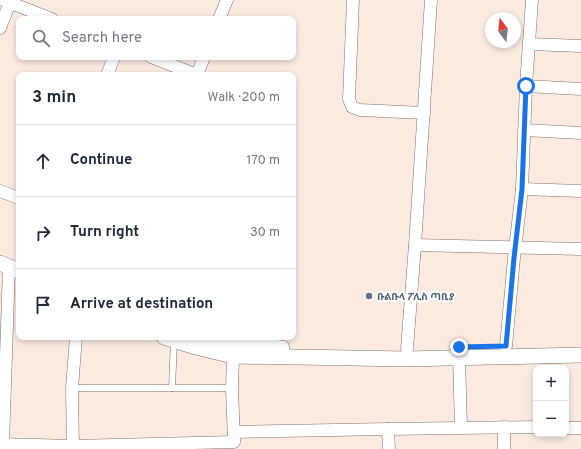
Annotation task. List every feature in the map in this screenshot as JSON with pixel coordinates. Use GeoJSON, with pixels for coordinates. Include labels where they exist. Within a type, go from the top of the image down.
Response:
{"type":"FeatureCollection","features":[{"type":"Feature","properties":{"kind":"street"},"geometry":{"type":"LineString","coordinates":[[221,16],[227,0]]}},
{"type":"Feature","properties":{"kind":"street"},"geometry":{"type":"LineString","coordinates":[[353,0],[349,99],[352,107],[360,110],[424,113]]}},
{"type":"Feature","properties":{"kind":"street"},"geometry":{"type":"LineString","coordinates":[[407,349],[431,0]]}},
{"type":"Feature","properties":{"kind":"street"},"geometry":{"type":"LineString","coordinates":[[506,346],[522,189],[526,86],[532,0]]}},
{"type":"Feature","properties":{"kind":"street"},"geometry":{"type":"LineString","coordinates":[[0,28],[8,1],[45,16]]}},
{"type":"Feature","properties":{"kind":"street"},"geometry":{"type":"LineString","coordinates":[[530,44],[581,46]]}},
{"type":"Feature","properties":{"kind":"street"},"geometry":{"type":"LineString","coordinates":[[107,72],[113,60]]}},
{"type":"Feature","properties":{"kind":"street"},"geometry":{"type":"LineString","coordinates":[[159,60],[189,72]]}},
{"type":"Feature","properties":{"kind":"street"},"geometry":{"type":"LineString","coordinates":[[198,72],[203,60]]}},
{"type":"Feature","properties":{"kind":"street"},"geometry":{"type":"LineString","coordinates":[[526,86],[581,89]]}},
{"type":"Feature","properties":{"kind":"street"},"geometry":{"type":"LineString","coordinates":[[524,130],[581,133]]}},
{"type":"Feature","properties":{"kind":"street"},"geometry":{"type":"LineString","coordinates":[[522,189],[581,191]]}},
{"type":"Feature","properties":{"kind":"street"},"geometry":{"type":"LineString","coordinates":[[0,191],[16,197]]}},
{"type":"Feature","properties":{"kind":"street"},"geometry":{"type":"LineString","coordinates":[[415,245],[581,250]]}},
{"type":"Feature","properties":{"kind":"street"},"geometry":{"type":"LineString","coordinates":[[9,272],[2,444],[74,447],[234,441],[388,429],[533,428]]}},
{"type":"Feature","properties":{"kind":"street"},"geometry":{"type":"LineString","coordinates":[[74,447],[72,388],[76,340]]}},
{"type":"Feature","properties":{"kind":"street"},"geometry":{"type":"LineString","coordinates":[[172,340],[233,356],[406,359],[581,355]]}},
{"type":"Feature","properties":{"kind":"street"},"geometry":{"type":"LineString","coordinates":[[216,340],[273,347],[407,349],[506,346],[581,346]]}},
{"type":"Feature","properties":{"kind":"street"},"geometry":{"type":"LineString","coordinates":[[233,356],[232,388],[234,441]]}},
{"type":"Feature","properties":{"kind":"street"},"geometry":{"type":"LineString","coordinates":[[459,357],[461,428]]}},
{"type":"Feature","properties":{"kind":"street"},"geometry":{"type":"LineString","coordinates":[[504,427],[504,449]]}},
{"type":"Feature","properties":{"kind":"street"},"geometry":{"type":"LineString","coordinates":[[569,428],[581,428]]}},
{"type":"Feature","properties":{"kind":"street"},"geometry":{"type":"LineString","coordinates":[[388,429],[389,449]]}},
{"type":"Feature","properties":{"kind":"lane"},"geometry":{"type":"LineString","coordinates":[[169,340],[172,388]]}},
{"type":"Feature","properties":{"kind":"lane"},"geometry":{"type":"LineString","coordinates":[[72,388],[232,388]]}},
{"type":"Feature","properties":{"kind":"place","name":"ቡልቡላ ፖሊስ ጣቢያ"},"geometry":{"type":"Point","coordinates":[369,296]}},
{"type":"Feature","properties":{"kind":"route"},"geometry":{"type":"LineString","coordinates":[[459,347],[506,346],[522,189],[526,86]]}}]}
